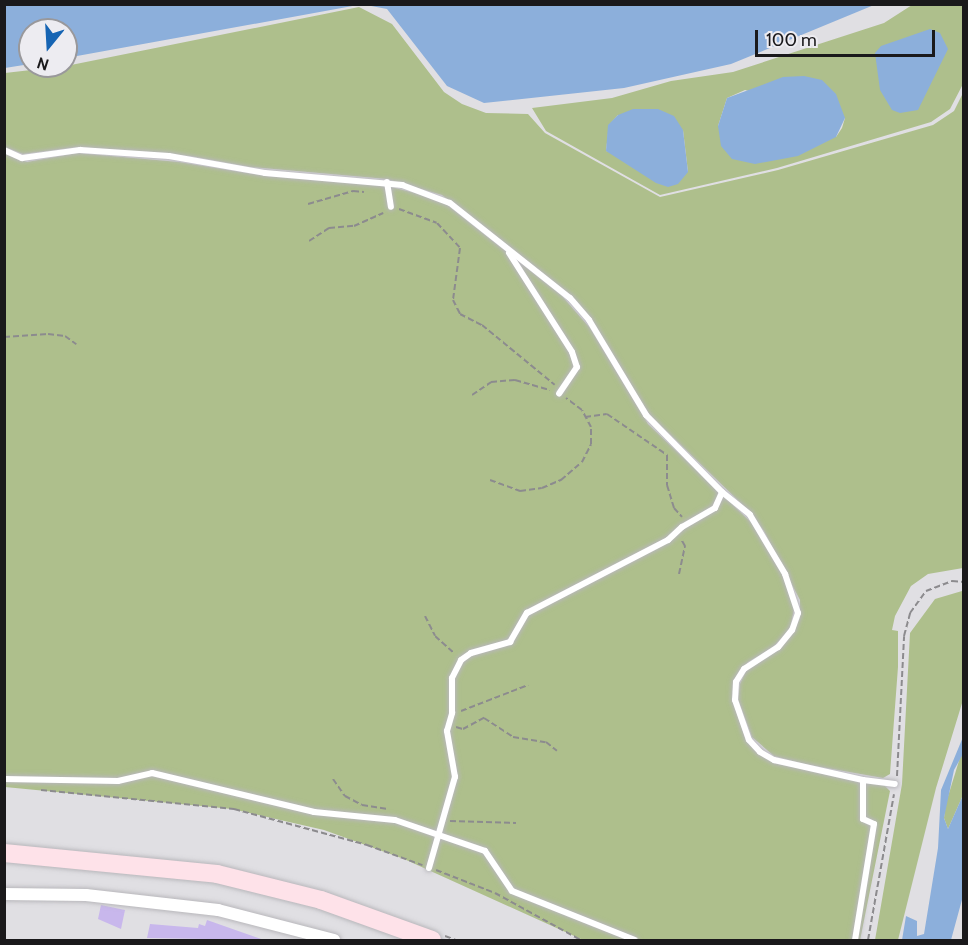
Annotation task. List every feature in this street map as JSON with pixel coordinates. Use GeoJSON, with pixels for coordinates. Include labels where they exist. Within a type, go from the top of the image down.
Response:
{"type":"FeatureCollection","features":[{"type":"Feature","properties":{"kind":"street"},"geometry":{"type":"LineString","coordinates":[[4,853],[217,874],[321,900],[432,940]]}},
{"type":"Feature","properties":{"kind":"street"},"geometry":{"type":"LineString","coordinates":[[4,894],[86,895],[207,908],[334,940]]}},
{"type":"Feature","properties":{"kind":"lane"},"geometry":{"type":"LineString","coordinates":[[4,150],[22,158],[80,150],[169,156],[265,173],[387,182],[431,193],[450,203],[570,298],[589,320],[646,415],[722,492],[750,515],[764,534],[796,598],[798,613],[784,640],[749,664],[736,682],[735,700],[749,740],[774,760],[863,780],[895,784]]}},
{"type":"Feature","properties":{"kind":"lane"},"geometry":{"type":"LineString","coordinates":[[387,182],[391,207]]}},
{"type":"Feature","properties":{"kind":"lane"},"geometry":{"type":"LineString","coordinates":[[507,249],[572,351],[577,367],[560,391]]}},
{"type":"Feature","properties":{"kind":"lane"},"geometry":{"type":"LineString","coordinates":[[429,868],[440,837],[455,777],[449,725],[452,713],[449,700],[452,678],[461,660],[471,653],[510,642],[527,613],[668,540],[685,525],[715,508],[722,492]]}},
{"type":"Feature","properties":{"kind":"lane"},"geometry":{"type":"LineString","coordinates":[[4,778],[118,781],[152,773],[314,812],[401,824],[485,851],[512,891],[635,940]]}},
{"type":"Feature","properties":{"kind":"lane"},"geometry":{"type":"LineString","coordinates":[[855,940],[874,824],[863,819],[863,780]]}},
{"type":"Feature","properties":{"kind":"path"},"geometry":{"type":"LineString","coordinates":[[308,204],[352,191],[390,199]]}},
{"type":"Feature","properties":{"kind":"path"},"geometry":{"type":"LineString","coordinates":[[309,241],[329,228],[354,226],[377,218],[391,207],[420,214],[453,236],[460,248],[453,300],[460,314],[482,325],[560,391],[585,417],[591,427],[591,444],[582,462],[561,480],[542,488],[520,491],[490,480]]}},
{"type":"Feature","properties":{"kind":"path"},"geometry":{"type":"LineString","coordinates":[[4,337],[48,334],[65,336],[76,344]]}},
{"type":"Feature","properties":{"kind":"path"},"geometry":{"type":"LineString","coordinates":[[472,395],[491,382],[515,380],[560,391]]}},
{"type":"Feature","properties":{"kind":"path"},"geometry":{"type":"LineString","coordinates":[[585,417],[607,414],[667,455],[667,485],[674,508],[685,525],[685,546],[679,574]]}},
{"type":"Feature","properties":{"kind":"path"},"geometry":{"type":"LineString","coordinates":[[868,940],[886,854],[895,784],[904,636],[910,613],[926,591],[952,581],[963,582]]}},
{"type":"Feature","properties":{"kind":"path"},"geometry":{"type":"LineString","coordinates":[[425,616],[435,636],[461,660]]}},
{"type":"Feature","properties":{"kind":"path"},"geometry":{"type":"LineString","coordinates":[[452,713],[528,685]]}},
{"type":"Feature","properties":{"kind":"path"},"geometry":{"type":"LineString","coordinates":[[449,725],[463,729],[484,718],[513,737],[546,741],[557,751]]}},
{"type":"Feature","properties":{"kind":"path"},"geometry":{"type":"LineString","coordinates":[[333,779],[345,796],[362,805],[390,810],[401,824]]}},
{"type":"Feature","properties":{"kind":"path"},"geometry":{"type":"LineString","coordinates":[[38,789],[234,809],[368,845],[495,893],[581,940]]}},
{"type":"Feature","properties":{"kind":"path"},"geometry":{"type":"LineString","coordinates":[[444,816],[453,823],[516,823]]}},
{"type":"Feature","properties":{"kind":"green space"},"geometry":{"type":"Polygon","coordinates":[[[912,5],[963,5],[963,84],[950,109],[931,122],[777,168],[660,195],[546,131],[532,108],[612,98],[671,81],[733,72],[884,23],[912,5]],[[745,90],[727,98],[718,126],[836,137],[842,128],[845,118],[745,90]],[[618,115],[609,125],[606,151],[688,172],[683,130],[618,115]]]}},
{"type":"Feature","properties":{"kind":"green space"},"geometry":{"type":"Polygon","coordinates":[[[359,7],[392,24],[444,92],[462,104],[486,113],[528,114],[545,133],[660,197],[778,170],[933,125],[954,111],[963,93],[963,568],[928,574],[911,586],[895,616],[892,630],[898,631],[898,667],[890,774],[883,778],[804,764],[774,756],[752,737],[738,699],[740,684],[747,669],[792,634],[800,618],[800,600],[764,531],[749,511],[650,415],[578,303],[442,195],[387,179],[250,167],[190,156],[78,147],[23,154],[5,147],[5,73],[18,72],[18,78],[78,78],[78,64],[359,7]]]}},
{"type":"Feature","properties":{"kind":"green space"},"geometry":{"type":"Polygon","coordinates":[[[77,153],[179,162],[266,176],[375,183],[427,196],[446,204],[562,296],[590,328],[648,424],[758,529],[788,585],[794,609],[790,629],[772,648],[748,662],[734,680],[734,703],[746,741],[773,763],[884,785],[890,791],[860,940],[583,940],[404,859],[324,830],[232,809],[5,787],[5,154],[27,162],[77,153]]]}},
{"type":"Feature","properties":{"kind":"green space"},"geometry":{"type":"Polygon","coordinates":[[[962,591],[963,700],[936,788],[898,940],[875,940],[902,784],[910,633],[935,599],[962,591]]]}},
{"type":"Feature","properties":{"kind":"green space"},"geometry":{"type":"Polygon","coordinates":[[[962,751],[963,795],[948,829],[944,818],[946,803],[962,751]]]}},
{"type":"Feature","properties":{"kind":"water"},"geometry":{"type":"Polygon","coordinates":[[[5,4],[358,4],[78,56],[78,18],[18,18],[18,66],[5,68],[5,4]]]}},
{"type":"Feature","properties":{"kind":"water"},"geometry":{"type":"Polygon","coordinates":[[[874,4],[731,64],[624,88],[484,103],[447,86],[387,9],[366,5],[874,4]]]}},
{"type":"Feature","properties":{"kind":"water"},"geometry":{"type":"Polygon","coordinates":[[[930,29],[940,33],[948,49],[918,110],[900,113],[892,110],[880,90],[875,53],[881,46],[930,29]]]}},
{"type":"Feature","properties":{"kind":"water"},"geometry":{"type":"Polygon","coordinates":[[[804,76],[822,80],[836,94],[845,118],[836,137],[798,156],[755,164],[732,159],[721,146],[718,126],[727,98],[783,77],[804,76]]]}},
{"type":"Feature","properties":{"kind":"water"},"geometry":{"type":"Polygon","coordinates":[[[633,109],[658,109],[674,116],[683,130],[688,172],[678,184],[668,187],[656,183],[606,151],[608,125],[618,115],[633,109]]]}},
{"type":"Feature","properties":{"kind":"water"},"geometry":{"type":"Polygon","coordinates":[[[963,737],[963,754],[954,770],[944,818],[948,829],[963,795],[963,896],[951,940],[902,940],[906,916],[917,921],[917,936],[924,934],[938,848],[941,790],[963,737]]]}},
{"type":"Feature","properties":{"kind":"building"},"geometry":{"type":"Polygon","coordinates":[[[101,905],[125,910],[121,929],[98,919],[101,905]]]}},
{"type":"Feature","properties":{"kind":"building"},"geometry":{"type":"Polygon","coordinates":[[[207,920],[264,940],[147,938],[150,924],[198,928],[199,924],[205,926],[207,920]]]}}]}
